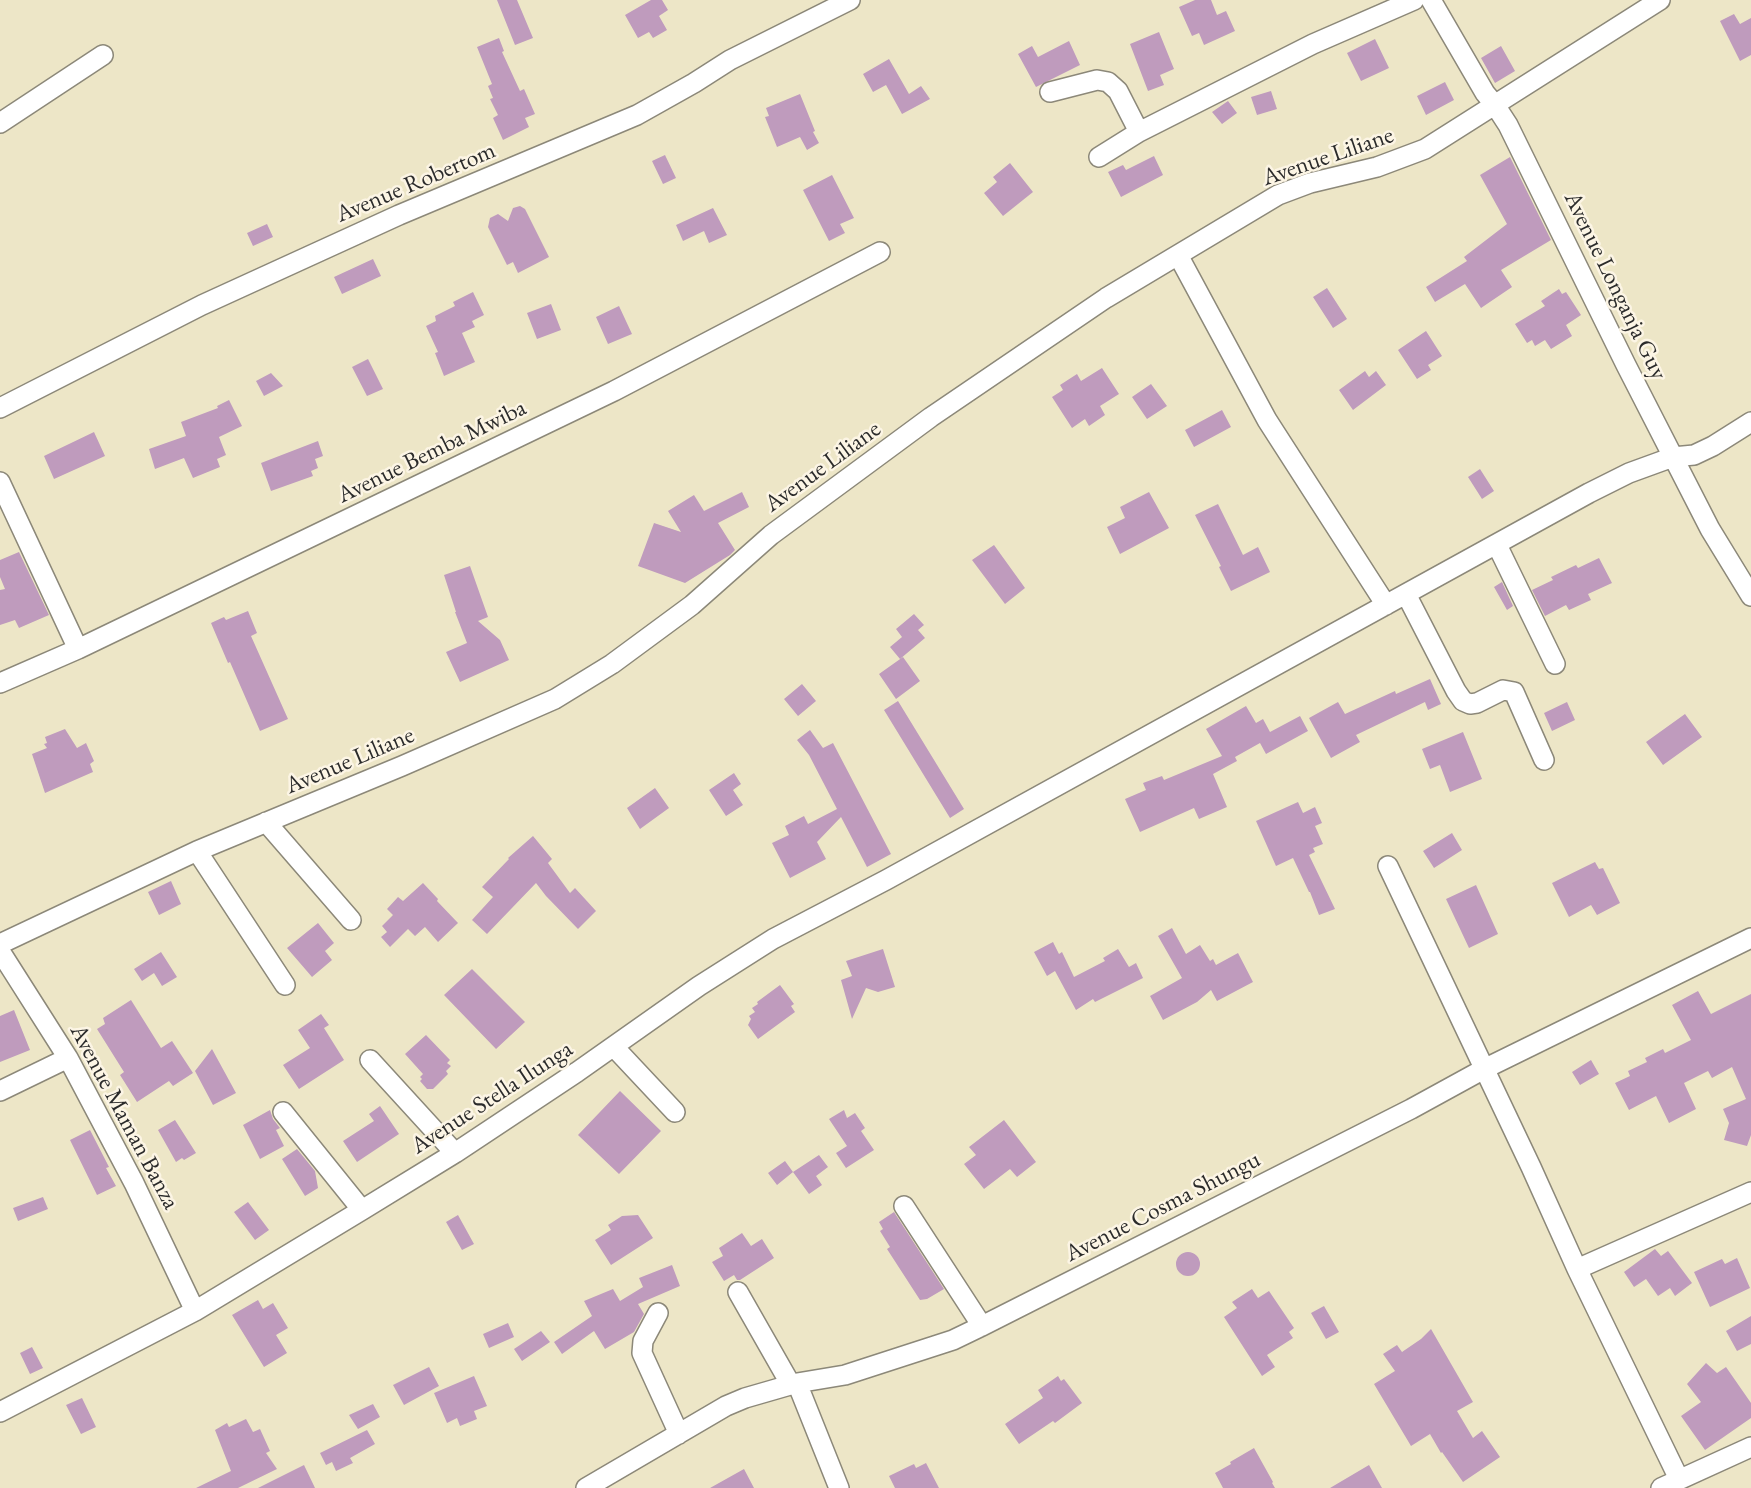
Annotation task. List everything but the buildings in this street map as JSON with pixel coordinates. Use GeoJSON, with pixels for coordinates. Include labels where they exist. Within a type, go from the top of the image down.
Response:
{"type":"FeatureCollection","features":[{"type":"Feature","properties":{"kind":"street","name":"Avenue Robertom"},"geometry":{"type":"LineString","coordinates":[[0,408],[202,305],[399,215],[636,116],[730,60],[850,0]]}},
{"type":"Feature","properties":{"kind":"street"},"geometry":{"type":"LineString","coordinates":[[1098,157],[1139,132],[1313,44],[1415,0]]}},
{"type":"Feature","properties":{"kind":"street","name":"Avenue Longanja Guy"},"geometry":{"type":"LineString","coordinates":[[1431,0],[1485,93],[1508,125],[1710,529],[1751,596]]}},
{"type":"Feature","properties":{"kind":"street","name":"Avenue Liliane"},"geometry":{"type":"LineString","coordinates":[[0,944],[197,851],[555,699],[612,664],[692,605],[771,536],[931,417],[1106,298],[1278,195],[1310,183],[1377,167],[1425,149],[1660,0]]}},
{"type":"Feature","properties":{"kind":"street"},"geometry":{"type":"LineString","coordinates":[[0,123],[103,55]]}},
{"type":"Feature","properties":{"kind":"street"},"geometry":{"type":"LineString","coordinates":[[1050,92],[1097,80],[1108,82],[1118,91],[1139,132]]}},
{"type":"Feature","properties":{"kind":"street","name":"Avenue Bemba Mwiba"},"geometry":{"type":"LineString","coordinates":[[0,683],[78,649],[614,391],[880,252]]}},
{"type":"Feature","properties":{"kind":"street"},"geometry":{"type":"LineString","coordinates":[[1178,255],[1267,420],[1386,605]]}},
{"type":"Feature","properties":{"kind":"street","name":"Avenue Stella Ilunga"},"geometry":{"type":"LineString","coordinates":[[0,1412],[195,1311],[362,1210],[455,1153],[614,1047],[699,986],[773,939],[886,880],[1610,482],[1673,457],[1694,455],[1751,422]]}},
{"type":"Feature","properties":{"kind":"street"},"geometry":{"type":"LineString","coordinates":[[0,482],[78,649]]}},
{"type":"Feature","properties":{"kind":"street"},"geometry":{"type":"LineString","coordinates":[[1497,545],[1555,664]]}},
{"type":"Feature","properties":{"kind":"street"},"geometry":{"type":"LineString","coordinates":[[1406,594],[1463,701],[1477,703],[1503,690],[1514,692],[1544,760]]}},
{"type":"Feature","properties":{"kind":"street"},"geometry":{"type":"LineString","coordinates":[[267,822],[351,920]]}},
{"type":"Feature","properties":{"kind":"street"},"geometry":{"type":"LineString","coordinates":[[197,851],[285,985]]}},
{"type":"Feature","properties":{"kind":"street"},"geometry":{"type":"LineString","coordinates":[[1388,866],[1531,1167],[1670,1484],[1751,1447]]}},
{"type":"Feature","properties":{"kind":"street","name":"Avenue Cosma Shungu"},"geometry":{"type":"LineString","coordinates":[[586,1488],[726,1406],[745,1398],[794,1384],[845,1375],[953,1340],[1411,1109],[1484,1069],[1751,938]]}},
{"type":"Feature","properties":{"kind":"street","name":"Avenue Maman Banza"},"geometry":{"type":"LineString","coordinates":[[0,951],[68,1058],[134,1183],[195,1311]]}},
{"type":"Feature","properties":{"kind":"street"},"geometry":{"type":"LineString","coordinates":[[614,1047],[675,1112]]}},
{"type":"Feature","properties":{"kind":"street"},"geometry":{"type":"LineString","coordinates":[[0,1091],[68,1058]]}},
{"type":"Feature","properties":{"kind":"street"},"geometry":{"type":"LineString","coordinates":[[370,1060],[455,1153]]}},
{"type":"Feature","properties":{"kind":"street"},"geometry":{"type":"LineString","coordinates":[[283,1112],[362,1210]]}},
{"type":"Feature","properties":{"kind":"street"},"geometry":{"type":"LineString","coordinates":[[1577,1269],[1751,1192]]}},
{"type":"Feature","properties":{"kind":"street"},"geometry":{"type":"LineString","coordinates":[[904,1206],[982,1326]]}},
{"type":"Feature","properties":{"kind":"street"},"geometry":{"type":"LineString","coordinates":[[738,1292],[794,1384],[839,1488]]}},
{"type":"Feature","properties":{"kind":"street"},"geometry":{"type":"LineString","coordinates":[[658,1313],[643,1341],[642,1353],[679,1434]]}}]}
